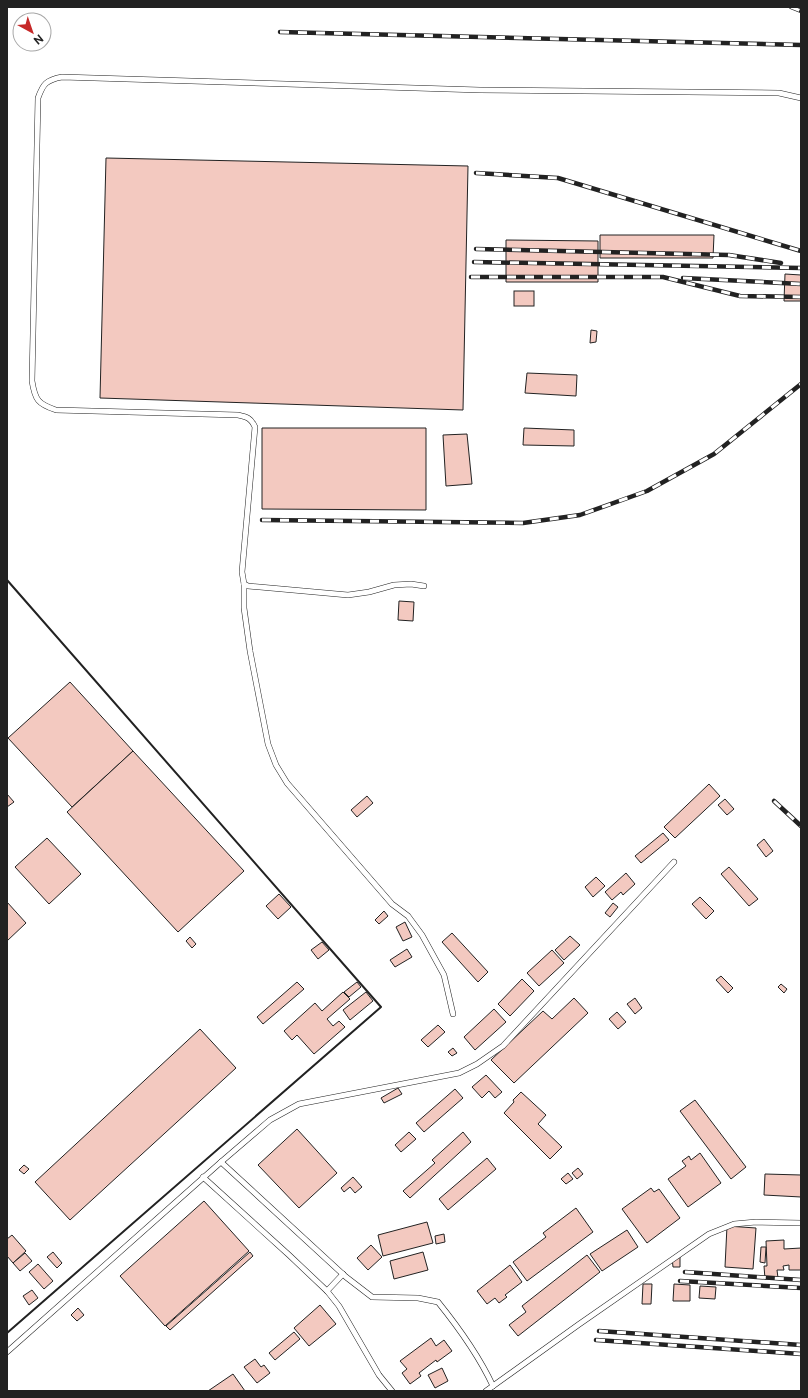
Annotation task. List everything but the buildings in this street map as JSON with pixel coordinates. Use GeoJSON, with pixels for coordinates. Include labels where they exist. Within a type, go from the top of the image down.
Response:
{"type":"FeatureCollection","features":[{"type":"Feature","properties":{"kind":"lane"},"geometry":{"type":"LineString","coordinates":[[453,1014],[444,975],[422,935],[408,916],[392,904],[287,783],[276,765],[268,744],[250,651],[244,608],[244,584],[242,572],[255,427],[253,422],[249,418],[238,415],[56,410],[43,406],[34,394],[32,374],[38,98],[42,87],[50,80],[62,77],[480,90],[771,93],[801,98]]}},
{"type":"Feature","properties":{"kind":"lane"},"geometry":{"type":"LineString","coordinates":[[244,584],[248,586],[348,595],[369,592],[394,585],[411,584],[424,586]]}},
{"type":"Feature","properties":{"kind":"lane"},"geometry":{"type":"LineString","coordinates":[[7,1352],[203,1177],[270,1120],[299,1104],[459,1073],[477,1064],[503,1046],[674,862]]}},
{"type":"Feature","properties":{"kind":"lane"},"geometry":{"type":"LineString","coordinates":[[221,1162],[343,1274],[372,1297],[418,1298],[438,1302],[486,1370],[493,1386]]}},
{"type":"Feature","properties":{"kind":"lane"},"geometry":{"type":"LineString","coordinates":[[203,1177],[327,1291],[339,1306],[379,1375],[392,1391]]}},
{"type":"Feature","properties":{"kind":"lane"},"geometry":{"type":"LineString","coordinates":[[486,1391],[709,1234],[734,1224],[756,1222],[801,1223]]}},
{"type":"Feature","properties":{"kind":"lane"},"geometry":{"type":"LineString","coordinates":[[327,1291],[343,1274]]}},
{"type":"Feature","properties":{"kind":"railway"},"geometry":{"type":"LineString","coordinates":[[791,7],[801,11]]}},
{"type":"Feature","properties":{"kind":"railway"},"geometry":{"type":"LineString","coordinates":[[280,32],[801,45]]}},
{"type":"Feature","properties":{"kind":"railway"},"geometry":{"type":"LineString","coordinates":[[476,173],[558,178],[801,251]]}},
{"type":"Feature","properties":{"kind":"railway"},"geometry":{"type":"LineString","coordinates":[[476,249],[729,255],[781,263]]}},
{"type":"Feature","properties":{"kind":"railway"},"geometry":{"type":"LineString","coordinates":[[474,262],[801,268]]}},
{"type":"Feature","properties":{"kind":"railway"},"geometry":{"type":"LineString","coordinates":[[471,277],[663,277],[740,296],[801,297]]}},
{"type":"Feature","properties":{"kind":"railway"},"geometry":{"type":"LineString","coordinates":[[683,278],[801,284]]}},
{"type":"Feature","properties":{"kind":"railway"},"geometry":{"type":"LineString","coordinates":[[262,520],[523,523],[580,515],[647,491],[714,454],[801,384]]}},
{"type":"Feature","properties":{"kind":"railway"},"geometry":{"type":"LineString","coordinates":[[774,801],[801,826]]}},
{"type":"Feature","properties":{"kind":"railway"},"geometry":{"type":"LineString","coordinates":[[685,1272],[801,1280]]}},
{"type":"Feature","properties":{"kind":"railway"},"geometry":{"type":"LineString","coordinates":[[680,1281],[801,1288]]}},
{"type":"Feature","properties":{"kind":"railway"},"geometry":{"type":"LineString","coordinates":[[599,1331],[801,1345]]}},
{"type":"Feature","properties":{"kind":"railway"},"geometry":{"type":"LineString","coordinates":[[596,1340],[801,1354]]}},
{"type":"Feature","properties":{"kind":"wall"},"geometry":{"type":"LineString","coordinates":[[7,580],[381,1007],[7,1333]]}}]}
